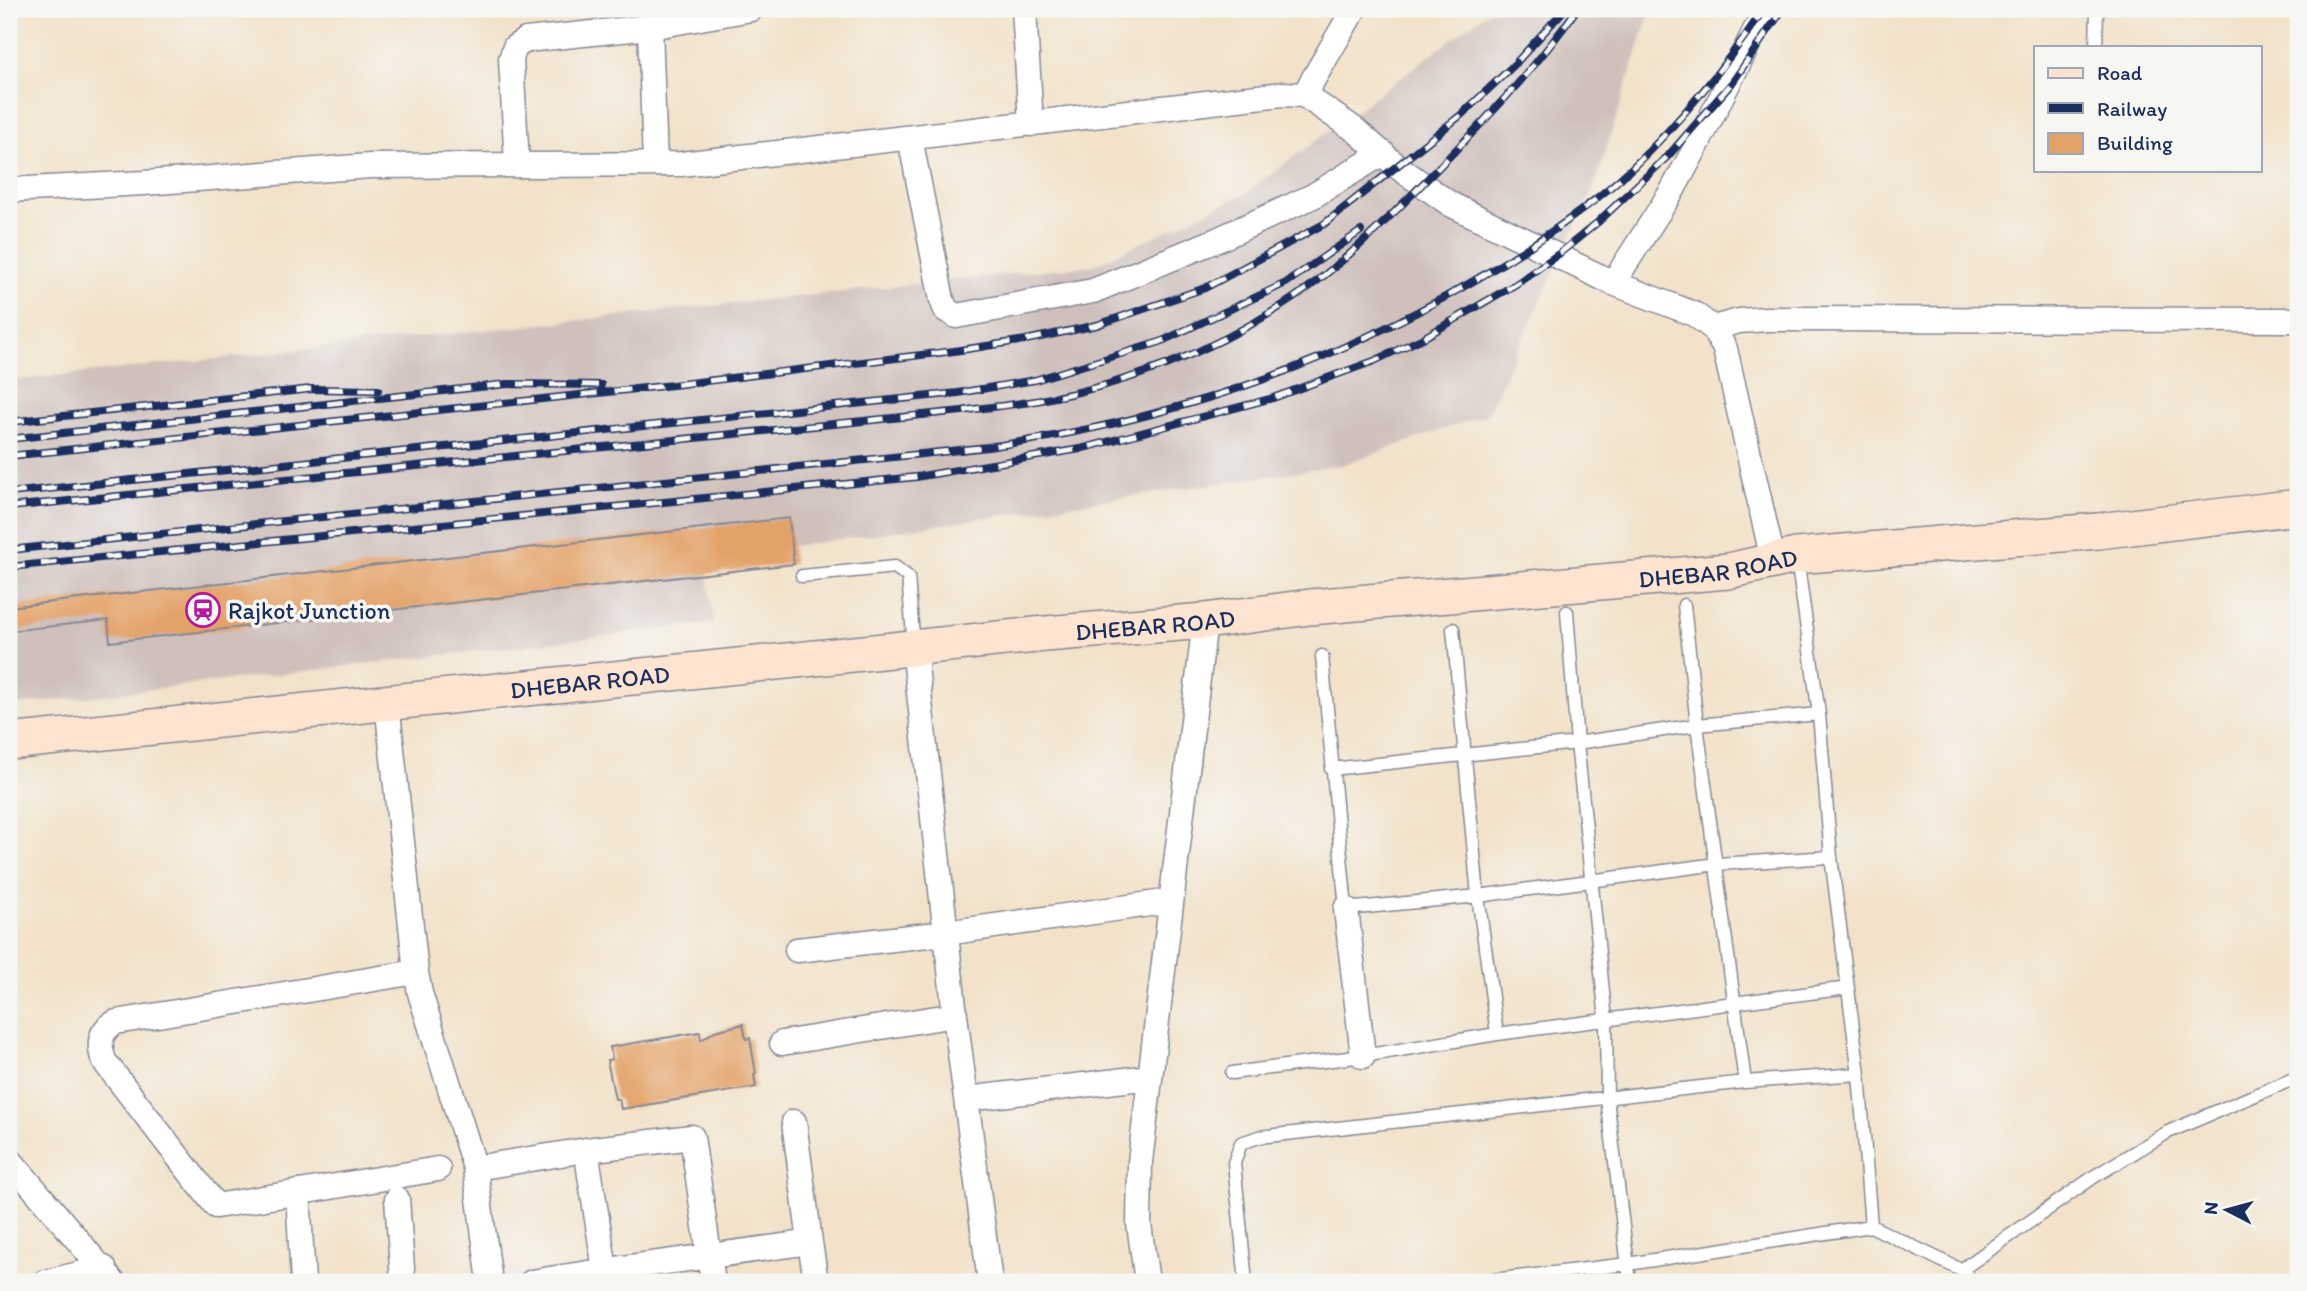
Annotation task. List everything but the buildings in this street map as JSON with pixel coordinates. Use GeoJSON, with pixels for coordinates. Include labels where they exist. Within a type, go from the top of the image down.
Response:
{"type":"FeatureCollection","features":[{"type":"Feature","properties":{"kind":"street"},"geometry":{"type":"LineString","coordinates":[[517,164],[511,60],[515,47],[526,40],[650,27],[751,9]]}},
{"type":"Feature","properties":{"kind":"street"},"geometry":{"type":"LineString","coordinates":[[1024,9],[1031,124]]}},
{"type":"Feature","properties":{"kind":"street"},"geometry":{"type":"LineString","coordinates":[[1304,95],[1354,9]]}},
{"type":"Feature","properties":{"kind":"street"},"geometry":{"type":"LineString","coordinates":[[1613,283],[1672,191],[1766,9]]}},
{"type":"Feature","properties":{"kind":"street"},"geometry":{"type":"LineString","coordinates":[[650,27],[655,162]]}},
{"type":"Feature","properties":{"kind":"street"},"geometry":{"type":"LineString","coordinates":[[9,190],[370,166],[655,162],[681,164],[1282,94],[1304,95],[1354,129],[1450,204],[1613,283],[1693,314],[1713,328],[1725,349],[1785,558]]}},
{"type":"Feature","properties":{"kind":"street"},"geometry":{"type":"LineString","coordinates":[[910,138],[942,300],[946,310],[956,316],[1093,291],[1217,240],[1313,196],[1382,153]]}},
{"type":"Feature","properties":{"kind":"street"},"geometry":{"type":"LineString","coordinates":[[1713,328],[1739,321],[1767,319],[2298,320]]}},
{"type":"Feature","properties":{"kind":"street","name":"DHEBAR ROAD"},"geometry":{"type":"LineString","coordinates":[[9,742],[914,648],[1205,621],[1310,607],[1728,571],[1785,558],[2098,531],[2298,507]]}},
{"type":"Feature","properties":{"kind":"street"},"geometry":{"type":"LineString","coordinates":[[1147,1282],[1139,1224],[1140,1162],[1205,621]]}},
{"type":"Feature","properties":{"kind":"street"},"geometry":{"type":"LineString","coordinates":[[914,648],[945,933],[989,1282]]}},
{"type":"Feature","properties":{"kind":"street"},"geometry":{"type":"LineString","coordinates":[[387,703],[416,972],[420,993],[475,1168],[490,1282]]}},
{"type":"Feature","properties":{"kind":"street"},"geometry":{"type":"LineString","coordinates":[[797,950],[945,933],[1171,901]]}},
{"type":"Feature","properties":{"kind":"street"},"geometry":{"type":"LineString","coordinates":[[1346,909],[1363,1056]]}},
{"type":"Feature","properties":{"kind":"street"},"geometry":{"type":"LineString","coordinates":[[416,972],[116,1022],[106,1027],[100,1038],[104,1061],[216,1206],[438,1169]]}},
{"type":"Feature","properties":{"kind":"street"},"geometry":{"type":"LineString","coordinates":[[782,1043],[955,1016]]}},
{"type":"Feature","properties":{"kind":"street"},"geometry":{"type":"LineString","coordinates":[[966,1099],[1150,1077]]}},
{"type":"Feature","properties":{"kind":"street"},"geometry":{"type":"LineString","coordinates":[[794,1122],[816,1282]]}},
{"type":"Feature","properties":{"kind":"street"},"geometry":{"type":"LineString","coordinates":[[475,1168],[586,1150],[692,1137],[713,1282]]}},
{"type":"Feature","properties":{"kind":"street"},"geometry":{"type":"LineString","coordinates":[[586,1150],[606,1276]]}},
{"type":"Feature","properties":{"kind":"street"},"geometry":{"type":"LineString","coordinates":[[9,1158],[108,1275]]}},
{"type":"Feature","properties":{"kind":"street"},"geometry":{"type":"LineString","coordinates":[[298,1192],[303,1282]]}},
{"type":"Feature","properties":{"kind":"street"},"geometry":{"type":"LineString","coordinates":[[397,1199],[403,1282]]}},
{"type":"Feature","properties":{"kind":"street"},"geometry":{"type":"LineString","coordinates":[[532,1282],[606,1276],[810,1242]]}},
{"type":"Feature","properties":{"kind":"street"},"geometry":{"type":"LineString","coordinates":[[46,1282],[108,1275]]}},
{"type":"Feature","properties":{"kind":"lane"},"geometry":{"type":"LineString","coordinates":[[2096,46],[2097,9]]}},
{"type":"Feature","properties":{"kind":"lane"},"geometry":{"type":"LineString","coordinates":[[1785,558],[1819,714],[1831,857],[1859,1074],[1871,1226]]}},
{"type":"Feature","properties":{"kind":"lane"},"geometry":{"type":"LineString","coordinates":[[802,576],[895,567],[908,577],[914,648]]}},
{"type":"Feature","properties":{"kind":"lane"},"geometry":{"type":"LineString","coordinates":[[1684,605],[1697,725],[1745,1082]]}},
{"type":"Feature","properties":{"kind":"lane"},"geometry":{"type":"LineString","coordinates":[[1567,612],[1577,743],[1606,1020],[1607,1098],[1630,1282]]}},
{"type":"Feature","properties":{"kind":"lane"},"geometry":{"type":"LineString","coordinates":[[1453,629],[1478,896],[1497,1034]]}},
{"type":"Feature","properties":{"kind":"lane"},"geometry":{"type":"LineString","coordinates":[[1322,656],[1346,909],[1478,896],[1717,864],[1831,857]]}},
{"type":"Feature","properties":{"kind":"lane"},"geometry":{"type":"LineString","coordinates":[[1331,769],[1577,743],[1697,725],[1819,714]]}},
{"type":"Feature","properties":{"kind":"lane"},"geometry":{"type":"LineString","coordinates":[[1232,1073],[1363,1056],[1497,1034],[1848,988]]}},
{"type":"Feature","properties":{"kind":"lane"},"geometry":{"type":"LineString","coordinates":[[1246,1282],[1234,1163],[1241,1143],[1272,1135],[1745,1082],[1859,1074]]}},
{"type":"Feature","properties":{"kind":"lane"},"geometry":{"type":"LineString","coordinates":[[1961,1270],[2095,1176],[2168,1132],[2298,1077]]}},
{"type":"Feature","properties":{"kind":"lane"},"geometry":{"type":"LineString","coordinates":[[1476,1282],[1628,1264],[1871,1226],[1961,1270],[1973,1282]]}},
{"type":"Feature","properties":{"kind":"shaded area"},"geometry":{"type":"Polygon","coordinates":[[[1492,9],[1651,9],[1595,184],[1487,414],[1342,465],[705,559],[714,623],[9,706],[9,381],[1094,265],[1246,193],[1492,9]]]}},
{"type":"Feature","properties":{"kind":"railway"},"geometry":{"type":"LineString","coordinates":[[9,456],[673,385],[954,351],[1097,325],[1205,288],[1324,224],[1461,115],[1514,65],[1565,9]]}},
{"type":"Feature","properties":{"kind":"railway"},"geometry":{"type":"LineString","coordinates":[[9,507],[962,411],[1075,393],[1141,374],[1236,333],[1315,283],[1392,215],[1480,125],[1531,69],[1577,9]]}},
{"type":"Feature","properties":{"kind":"railway"},"geometry":{"type":"LineString","coordinates":[[9,550],[988,447],[1115,423],[1237,389],[1355,342],[1413,314],[1470,283],[1554,230],[1595,200],[1651,149],[1703,91],[1764,9]]}},
{"type":"Feature","properties":{"kind":"railway"},"geometry":{"type":"LineString","coordinates":[[9,567],[916,477],[1080,449],[1273,398],[1374,361],[1423,338],[1516,284],[1560,253],[1598,222],[1668,156],[1732,83],[1783,9]]}},
{"type":"Feature","properties":{"kind":"railway"},"geometry":{"type":"LineString","coordinates":[[9,493],[958,393],[1035,380],[1160,342],[1286,283],[1361,231]]}},
{"type":"Feature","properties":{"kind":"railway"},"geometry":{"type":"LineString","coordinates":[[9,439],[507,384],[601,385]]}},
{"type":"Feature","properties":{"kind":"railway"},"geometry":{"type":"LineString","coordinates":[[9,422],[311,389],[378,390]]}},
{"type":"Feature","properties":{"kind":"place","name":"Rajkot Junction"},"geometry":{"type":"Point","coordinates":[203,610]}}]}
